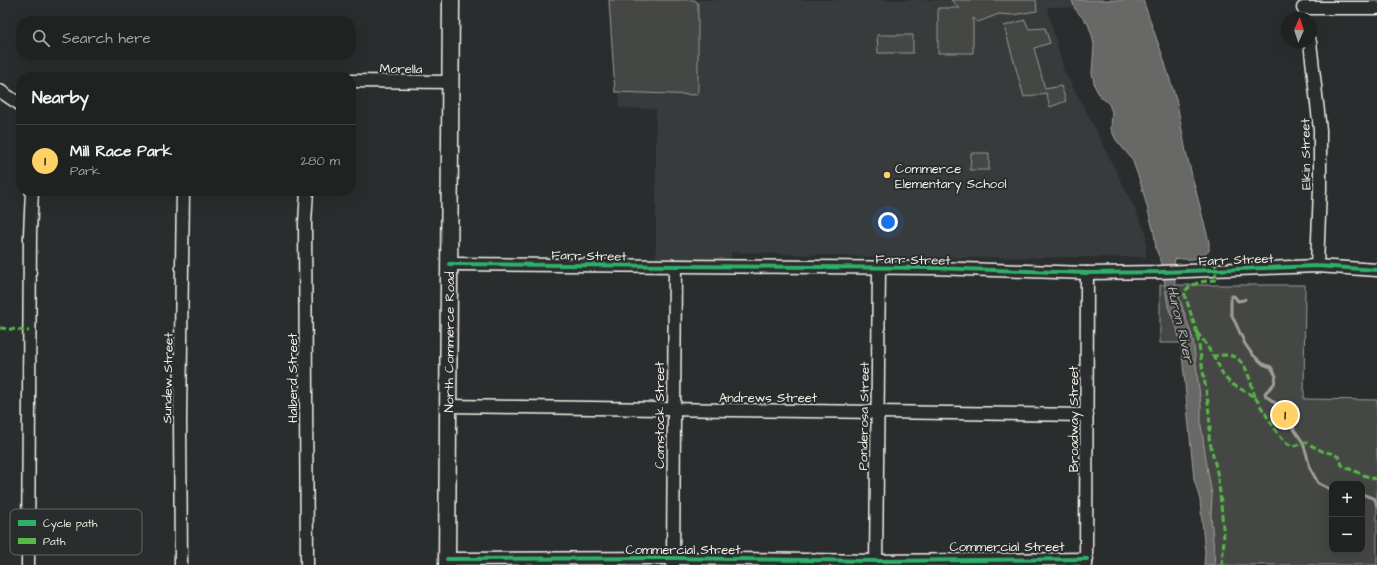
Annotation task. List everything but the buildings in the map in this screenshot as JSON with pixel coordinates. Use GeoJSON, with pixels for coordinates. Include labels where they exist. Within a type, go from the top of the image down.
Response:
{"type":"FeatureCollection","features":[{"type":"Feature","properties":{"kind":"main road","name":"North Commerce Road"},"geometry":{"type":"LineString","coordinates":[[447,562],[451,0]]}},
{"type":"Feature","properties":{"kind":"street"},"geometry":{"type":"LineString","coordinates":[[1303,9],[1377,8]]}},
{"type":"Feature","properties":{"kind":"street","name":"Elkin Street"},"geometry":{"type":"LineString","coordinates":[[1311,48],[1320,130],[1320,189],[1317,266]]}},
{"type":"Feature","properties":{"kind":"street","name":"Morella"},"geometry":{"type":"LineString","coordinates":[[356,81],[450,82]]}},
{"type":"Feature","properties":{"kind":"street"},"geometry":{"type":"LineString","coordinates":[[0,91],[16,102]]}},
{"type":"Feature","properties":{"kind":"street"},"geometry":{"type":"LineString","coordinates":[[28,509],[30,242],[32,196]]}},
{"type":"Feature","properties":{"kind":"street","name":"Sundew Street"},"geometry":{"type":"LineString","coordinates":[[181,565],[180,419],[183,196]]}},
{"type":"Feature","properties":{"kind":"street","name":"Halberd Street"},"geometry":{"type":"LineString","coordinates":[[307,196],[305,223],[307,565]]}},
{"type":"Feature","properties":{"kind":"street","name":"Farr Street"},"geometry":{"type":"LineString","coordinates":[[449,264],[933,268],[1087,273],[1177,272],[1317,266],[1377,270]]}},
{"type":"Feature","properties":{"kind":"street","name":"Comstock Street"},"geometry":{"type":"LineString","coordinates":[[673,561],[675,266]]}},
{"type":"Feature","properties":{"kind":"street","name":"Ponderosa Street"},"geometry":{"type":"LineString","coordinates":[[876,563],[879,268]]}},
{"type":"Feature","properties":{"kind":"street","name":"Broadway Street"},"geometry":{"type":"LineString","coordinates":[[1086,562],[1087,273]]}},
{"type":"Feature","properties":{"kind":"street","name":"Andrews Street"},"geometry":{"type":"LineString","coordinates":[[448,406],[1087,415]]}},
{"type":"Feature","properties":{"kind":"street"},"geometry":{"type":"LineString","coordinates":[[28,555],[28,565]]}},
{"type":"Feature","properties":{"kind":"street","name":"Commercial Street"},"geometry":{"type":"LineString","coordinates":[[447,562],[1086,562]]}},
{"type":"Feature","properties":{"kind":"shaded area"},"geometry":{"type":"Polygon","coordinates":[[[609,0],[695,0],[698,4],[698,95],[615,92],[609,0]]]}},
{"type":"Feature","properties":{"kind":"shaded area","name":"Commerce Elementary School"},"geometry":{"type":"Polygon","coordinates":[[[620,0],[1124,0],[1126,9],[1047,7],[1064,71],[1089,116],[1146,232],[1146,257],[907,258],[731,252],[731,265],[656,264],[656,109],[619,108],[620,0]]]}},
{"type":"Feature","properties":{"kind":"shaded area"},"geometry":{"type":"Polygon","coordinates":[[[951,0],[1036,0],[1037,11],[1012,15],[999,14],[978,22],[973,18],[973,53],[938,53],[938,8],[960,8],[951,0]]]}},
{"type":"Feature","properties":{"kind":"shaded area"},"geometry":{"type":"Polygon","coordinates":[[[1025,20],[1029,29],[1045,28],[1050,43],[1034,48],[1045,89],[1061,86],[1066,101],[1050,107],[1046,93],[1024,97],[1004,26],[1025,20]]]}},
{"type":"Feature","properties":{"kind":"shaded area"},"geometry":{"type":"Polygon","coordinates":[[[877,35],[913,35],[913,53],[878,53],[877,35]]]}},
{"type":"Feature","properties":{"kind":"shaded area"},"geometry":{"type":"Polygon","coordinates":[[[971,153],[989,153],[989,170],[970,170],[971,153]]]}},
{"type":"Feature","properties":{"kind":"shaded area"},"geometry":{"type":"Polygon","coordinates":[[[1160,285],[1305,285],[1304,399],[1377,400],[1377,565],[1209,565],[1189,343],[1160,343],[1160,285]]]}},
{"type":"Feature","properties":{"kind":"water","name":"Huron River"},"geometry":{"type":"Polygon","coordinates":[[[1072,0],[1143,0],[1177,103],[1186,152],[1209,242],[1209,251],[1206,253],[1194,258],[1175,259],[1174,264],[1175,285],[1193,339],[1201,405],[1201,425],[1212,495],[1211,515],[1215,565],[1204,565],[1205,553],[1200,500],[1194,479],[1182,353],[1177,328],[1168,307],[1162,264],[1156,249],[1154,233],[1141,184],[1132,159],[1116,140],[1111,129],[1112,112],[1109,104],[1100,96],[1095,87],[1092,73],[1094,45],[1092,35],[1088,24],[1075,9],[1072,0]]]}},
{"type":"Feature","properties":{"kind":"waterway"},"geometry":{"type":"LineString","coordinates":[[1245,299],[1238,301],[1234,296],[1231,296],[1231,313],[1245,344],[1252,354],[1263,364],[1271,367],[1276,376],[1274,384],[1265,393],[1266,396],[1284,410],[1289,422],[1302,441],[1310,468],[1318,483],[1329,488]]}},
{"type":"Feature","properties":{"kind":"waterway"},"geometry":{"type":"LineString","coordinates":[[1365,495],[1375,499],[1377,506]]}},
{"type":"Feature","properties":{"kind":"marked path"},"geometry":{"type":"LineString","coordinates":[[1197,333],[1184,292],[1195,284],[1216,280],[1215,259]]}},
{"type":"Feature","properties":{"kind":"marked path"},"geometry":{"type":"LineString","coordinates":[[0,328],[29,331]]}},
{"type":"Feature","properties":{"kind":"marked path"},"geometry":{"type":"LineString","coordinates":[[1222,565],[1224,539],[1220,493],[1209,438],[1210,426],[1208,403],[1197,333],[1204,341],[1223,375],[1230,383],[1255,397],[1276,431],[1288,444],[1295,446],[1305,442],[1322,451],[1339,457],[1342,465],[1347,468],[1377,479]]}},
{"type":"Feature","properties":{"kind":"marked path"},"geometry":{"type":"LineString","coordinates":[[1212,356],[1230,355],[1237,358],[1248,373],[1255,397]]}},
{"type":"Feature","properties":{"kind":"cycle path"},"geometry":{"type":"LineString","coordinates":[[449,264],[933,268],[1087,273],[1161,272],[1317,266],[1377,270]]}},
{"type":"Feature","properties":{"kind":"cycle path"},"geometry":{"type":"LineString","coordinates":[[447,559],[673,558],[876,561],[1087,559]]}},
{"type":"Feature","properties":{"kind":"place","name":"Commerce Elementary School"},"geometry":{"type":"Point","coordinates":[887,175]}},
{"type":"Feature","properties":{"kind":"place","name":"Mill Race Park"},"geometry":{"type":"Point","coordinates":[1285,415]}}]}
